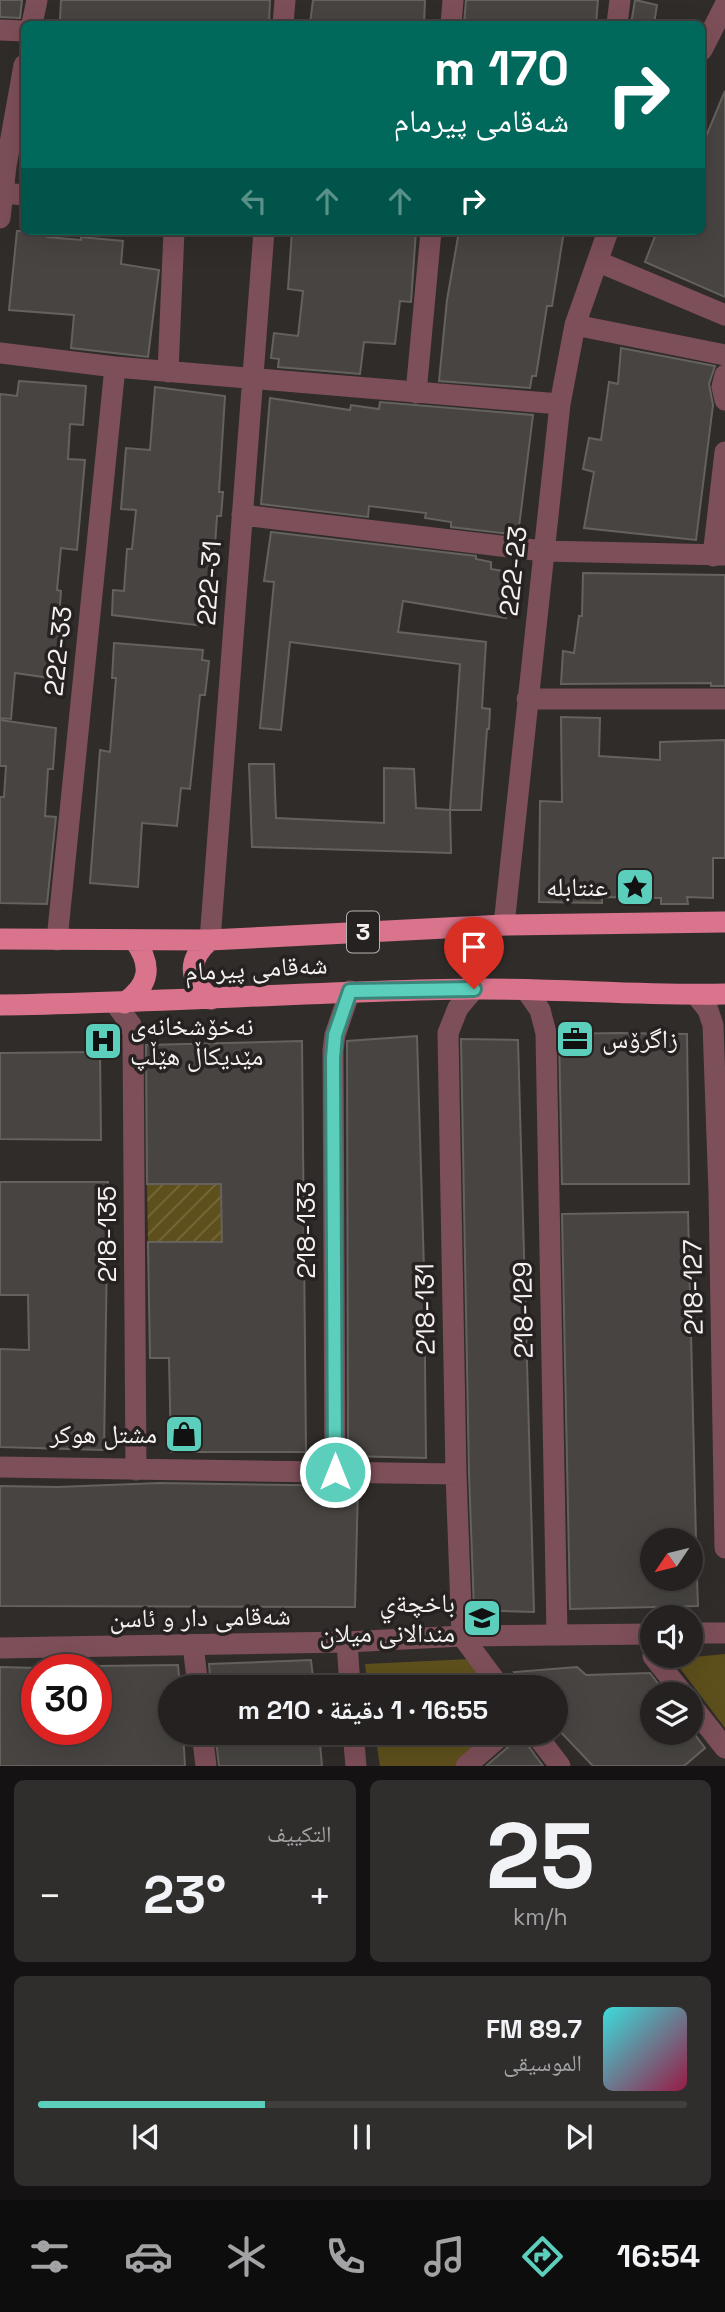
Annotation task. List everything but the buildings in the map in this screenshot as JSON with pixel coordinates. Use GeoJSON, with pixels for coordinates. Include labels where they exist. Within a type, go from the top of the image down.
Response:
{"type":"FeatureCollection","features":[{"type":"Feature","properties":{"kind":"highway","name":"شەقامی پیرمام"},"geometry":{"type":"LineString","coordinates":[[0,939],[210,940],[504,925],[725,922]]}},
{"type":"Feature","properties":{"kind":"highway"},"geometry":{"type":"LineString","coordinates":[[119,1003],[136,994],[144,982],[147,967],[143,952],[134,940]]}},
{"type":"Feature","properties":{"kind":"highway"},"geometry":{"type":"LineString","coordinates":[[210,940],[200,949],[194,962],[194,976],[200,989],[211,999]]}},
{"type":"Feature","properties":{"kind":"highway","name":"شەقامی پیرمام"},"geometry":{"type":"LineString","coordinates":[[0,1005],[119,1003],[350,991],[474,989],[696,995],[725,993]]}},
{"type":"Feature","properties":{"kind":"street"},"geometry":{"type":"LineString","coordinates":[[33,21],[37,0]]}},
{"type":"Feature","properties":{"kind":"street"},"geometry":{"type":"LineString","coordinates":[[283,21],[285,0]]}},
{"type":"Feature","properties":{"kind":"street"},"geometry":{"type":"LineString","coordinates":[[451,21],[453,0]]}},
{"type":"Feature","properties":{"kind":"street"},"geometry":{"type":"LineString","coordinates":[[617,21],[620,0]]}},
{"type":"Feature","properties":{"kind":"street"},"geometry":{"type":"LineString","coordinates":[[705,44],[725,5]]}},
{"type":"Feature","properties":{"kind":"street"},"geometry":{"type":"LineString","coordinates":[[0,30],[21,31]]}},
{"type":"Feature","properties":{"kind":"street"},"geometry":{"type":"LineString","coordinates":[[0,218],[14,194],[3,166],[21,79]]}},
{"type":"Feature","properties":{"kind":"street"},"geometry":{"type":"LineString","coordinates":[[169,372],[174,235]]}},
{"type":"Feature","properties":{"kind":"street","name":"222-31"},"geometry":{"type":"LineString","coordinates":[[210,940],[264,235]]}},
{"type":"Feature","properties":{"kind":"street"},"geometry":{"type":"LineString","coordinates":[[416,393],[431,235]]}},
{"type":"Feature","properties":{"kind":"street","name":"222-23"},"geometry":{"type":"LineString","coordinates":[[504,925],[560,404],[575,325],[598,262],[605,235]]}},
{"type":"Feature","properties":{"kind":"street"},"geometry":{"type":"LineString","coordinates":[[598,262],[725,315]]}},
{"type":"Feature","properties":{"kind":"street"},"geometry":{"type":"LineString","coordinates":[[575,325],[725,355]]}},
{"type":"Feature","properties":{"kind":"street"},"geometry":{"type":"LineString","coordinates":[[0,353],[169,372],[560,404]]}},
{"type":"Feature","properties":{"kind":"street","name":"222-33"},"geometry":{"type":"LineString","coordinates":[[57,940],[115,367]]}},
{"type":"Feature","properties":{"kind":"street"},"geometry":{"type":"LineString","coordinates":[[725,375],[722,387],[725,400]]}},
{"type":"Feature","properties":{"kind":"street"},"geometry":{"type":"LineString","coordinates":[[242,515],[543,551],[719,556],[725,452]]}},
{"type":"Feature","properties":{"kind":"street"},"geometry":{"type":"LineString","coordinates":[[527,699],[725,699]]}},
{"type":"Feature","properties":{"kind":"street","name":"218-131"},"geometry":{"type":"LineString","coordinates":[[462,1636],[456,1474],[448,1033],[458,1008],[474,989]]}},
{"type":"Feature","properties":{"kind":"street","name":"218-129"},"geometry":{"type":"LineString","coordinates":[[526,990],[540,1010],[546,1032],[557,1635]]}},
{"type":"Feature","properties":{"kind":"street","name":"218-133"},"geometry":{"type":"LineString","coordinates":[[335,1472],[333,1050],[335,1035],[350,991]]}},
{"type":"Feature","properties":{"kind":"street","name":"218-127"},"geometry":{"type":"LineString","coordinates":[[696,995],[708,1010],[713,1025],[722,1192],[725,1548]]}},
{"type":"Feature","properties":{"kind":"street","name":"218-135"},"geometry":{"type":"LineString","coordinates":[[119,1003],[134,1034],[136,1470]]}},
{"type":"Feature","properties":{"kind":"street"},"geometry":{"type":"LineString","coordinates":[[0,1467],[456,1474]]}},
{"type":"Feature","properties":{"kind":"street"},"geometry":{"type":"LineString","coordinates":[[703,1633],[725,1633]]}},
{"type":"Feature","properties":{"kind":"street","name":"شەقامی دار و ئاسن"},"geometry":{"type":"LineString","coordinates":[[0,1648],[640,1634]]}},
{"type":"Feature","properties":{"kind":"street"},"geometry":{"type":"LineString","coordinates":[[462,1636],[491,1675]]}},
{"type":"Feature","properties":{"kind":"street"},"geometry":{"type":"LineString","coordinates":[[347,1642],[349,1675]]}},
{"type":"Feature","properties":{"kind":"street"},"geometry":{"type":"LineString","coordinates":[[193,1645],[197,1675]]}},
{"type":"Feature","properties":{"kind":"street"},"geometry":{"type":"LineString","coordinates":[[663,1668],[674,1682]]}},
{"type":"Feature","properties":{"kind":"street"},"geometry":{"type":"LineString","coordinates":[[703,1720],[725,1748]]}},
{"type":"Feature","properties":{"kind":"street"},"geometry":{"type":"LineString","coordinates":[[204,1745],[206,1766]]}},
{"type":"Feature","properties":{"kind":"street"},"geometry":{"type":"LineString","coordinates":[[355,1745],[356,1766]]}},
{"type":"Feature","properties":{"kind":"street"},"geometry":{"type":"LineString","coordinates":[[466,1766],[490,1745]]}},
{"type":"Feature","properties":{"kind":"street"},"geometry":{"type":"LineString","coordinates":[[544,1745],[559,1766]]}},
{"type":"Feature","properties":{"kind":"shaded area"},"geometry":{"type":"Polygon","coordinates":[[[147,1184],[221,1184],[222,1242],[148,1242],[147,1184]]]}},
{"type":"Feature","properties":{"kind":"shaded area"},"geometry":{"type":"Polygon","coordinates":[[[725,1654],[725,1728],[703,1699],[703,1682],[690,1682],[680,1668],[703,1668],[703,1656],[725,1654]]]}},
{"type":"Feature","properties":{"kind":"shaded area"},"geometry":{"type":"Polygon","coordinates":[[[470,1659],[485,1675],[366,1675],[365,1664],[470,1659]]]}},
{"type":"Feature","properties":{"kind":"shaded area"},"geometry":{"type":"Polygon","coordinates":[[[377,1745],[480,1745],[455,1766],[380,1766],[377,1745]]]}},
{"type":"Feature","properties":{"kind":"place","name":"عنتابله"},"geometry":{"type":"Point","coordinates":[635,887]}},
{"type":"Feature","properties":{"kind":"place","name":"زاگرۆس"},"geometry":{"type":"Point","coordinates":[575,1039]}},
{"type":"Feature","properties":{"kind":"place","name":"نەخۆشخانەی مێدیکاڵ هێڵپ"},"geometry":{"type":"Point","coordinates":[103,1041]}},
{"type":"Feature","properties":{"kind":"place","name":"مشتل هوكر"},"geometry":{"type":"Point","coordinates":[184,1434]}},
{"type":"Feature","properties":{"kind":"place","name":"باخچةي مندالانى ميلان"},"geometry":{"type":"Point","coordinates":[482,1618]}},
{"type":"Feature","properties":{"kind":"route"},"geometry":{"type":"LineString","coordinates":[[335,1472],[335,1035],[350,991],[474,989]]}}]}
